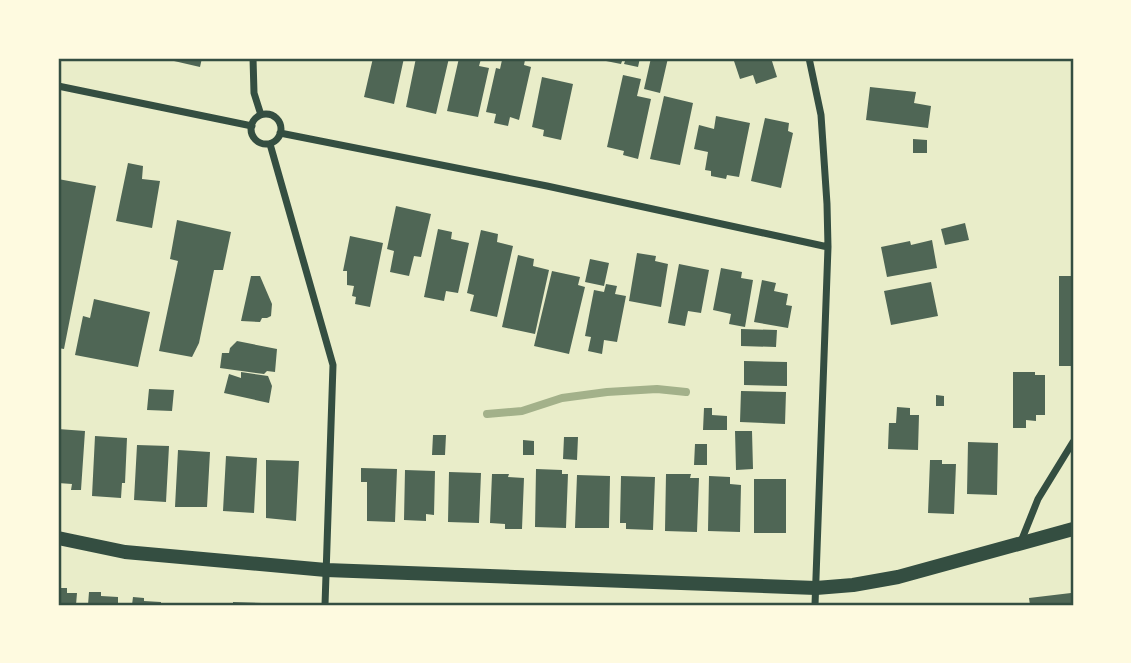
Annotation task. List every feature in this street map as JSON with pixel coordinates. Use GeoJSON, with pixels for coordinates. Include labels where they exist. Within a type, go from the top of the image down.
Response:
{"type":"FeatureCollection","features":[{"type":"Feature","properties":{"kind":"main road"},"geometry":{"type":"LineString","coordinates":[[58,538],[125,552],[327,570],[816,589],[898,577],[1073,529]]}},
{"type":"Feature","properties":{"kind":"street"},"geometry":{"type":"LineString","coordinates":[[253,58],[254,93],[261,115]]}},
{"type":"Feature","properties":{"kind":"street"},"geometry":{"type":"LineString","coordinates":[[809,58],[821,115],[828,247],[816,605]]}},
{"type":"Feature","properties":{"kind":"street"},"geometry":{"type":"LineString","coordinates":[[58,86],[251,126]]}},
{"type":"Feature","properties":{"kind":"street"},"geometry":{"type":"LineString","coordinates":[[261,115],[270,115],[280,124],[277,140],[270,144],[264,144],[254,138],[251,132],[254,120],[261,115]]}},
{"type":"Feature","properties":{"kind":"street"},"geometry":{"type":"LineString","coordinates":[[280,133],[547,186],[828,247]]}},
{"type":"Feature","properties":{"kind":"street"},"geometry":{"type":"LineString","coordinates":[[270,144],[333,365],[325,605]]}},
{"type":"Feature","properties":{"kind":"street"},"geometry":{"type":"LineString","coordinates":[[1019,544],[1038,499],[1073,442]]}},
{"type":"Feature","properties":{"kind":"building"},"geometry":{"type":"Polygon","coordinates":[[[161,58],[202,58],[200,67],[161,58]]]}},
{"type":"Feature","properties":{"kind":"building"},"geometry":{"type":"Polygon","coordinates":[[[373,58],[404,58],[394,104],[364,97],[373,58]]]}},
{"type":"Feature","properties":{"kind":"building"},"geometry":{"type":"Polygon","coordinates":[[[416,58],[449,58],[436,114],[406,107],[416,58]]]}},
{"type":"Feature","properties":{"kind":"building"},"geometry":{"type":"Polygon","coordinates":[[[459,58],[481,59],[479,66],[489,68],[478,117],[447,111],[459,58]]]}},
{"type":"Feature","properties":{"kind":"building"},"geometry":{"type":"Polygon","coordinates":[[[508,58],[525,60],[524,65],[531,67],[519,120],[510,117],[508,126],[494,123],[496,114],[486,112],[496,68],[500,69],[502,60],[507,61],[508,58]]]}},
{"type":"Feature","properties":{"kind":"building"},"geometry":{"type":"Polygon","coordinates":[[[607,58],[623,58],[621,64],[606,61],[607,58]]]}},
{"type":"Feature","properties":{"kind":"building"},"geometry":{"type":"Polygon","coordinates":[[[626,58],[640,58],[638,67],[624,64],[626,58]]]}},
{"type":"Feature","properties":{"kind":"building"},"geometry":{"type":"Polygon","coordinates":[[[651,58],[668,58],[660,93],[644,89],[651,58]]]}},
{"type":"Feature","properties":{"kind":"building"},"geometry":{"type":"Polygon","coordinates":[[[733,58],[771,58],[777,77],[756,84],[753,75],[740,79],[733,58]]]}},
{"type":"Feature","properties":{"kind":"building"},"geometry":{"type":"Polygon","coordinates":[[[623,75],[641,79],[637,96],[651,99],[638,159],[623,155],[624,151],[607,147],[623,75]]]}},
{"type":"Feature","properties":{"kind":"building"},"geometry":{"type":"Polygon","coordinates":[[[542,77],[573,84],[561,140],[543,136],[544,130],[532,127],[542,77]]]}},
{"type":"Feature","properties":{"kind":"building"},"geometry":{"type":"Polygon","coordinates":[[[870,87],[916,92],[914,103],[931,106],[928,128],[866,120],[870,87]]]}},
{"type":"Feature","properties":{"kind":"building"},"geometry":{"type":"Polygon","coordinates":[[[664,96],[693,103],[680,165],[650,159],[664,96]]]}},
{"type":"Feature","properties":{"kind":"building"},"geometry":{"type":"Polygon","coordinates":[[[716,116],[750,123],[739,177],[727,175],[726,179],[711,176],[711,171],[705,170],[708,152],[694,149],[699,125],[714,129],[716,116]]]}},
{"type":"Feature","properties":{"kind":"building"},"geometry":{"type":"Polygon","coordinates":[[[765,118],[789,123],[788,131],[793,133],[781,188],[751,181],[765,118]]]}},
{"type":"Feature","properties":{"kind":"building"},"geometry":{"type":"Polygon","coordinates":[[[913,139],[927,140],[927,153],[913,153],[913,139]]]}},
{"type":"Feature","properties":{"kind":"building"},"geometry":{"type":"Polygon","coordinates":[[[128,163],[143,166],[142,179],[160,181],[152,228],[116,221],[128,163]]]}},
{"type":"Feature","properties":{"kind":"building"},"geometry":{"type":"Polygon","coordinates":[[[58,179],[96,186],[64,349],[58,348],[58,179]]]}},
{"type":"Feature","properties":{"kind":"building"},"geometry":{"type":"Polygon","coordinates":[[[396,206],[431,214],[421,257],[414,256],[409,276],[390,272],[394,251],[387,249],[396,206]]]}},
{"type":"Feature","properties":{"kind":"building"},"geometry":{"type":"Polygon","coordinates":[[[177,220],[231,232],[223,270],[214,270],[199,343],[192,357],[159,351],[178,261],[170,259],[177,220]]]}},
{"type":"Feature","properties":{"kind":"building"},"geometry":{"type":"Polygon","coordinates":[[[965,223],[969,240],[945,245],[941,229],[965,223]]]}},
{"type":"Feature","properties":{"kind":"building"},"geometry":{"type":"Polygon","coordinates":[[[438,229],[452,232],[451,239],[469,243],[458,293],[446,291],[444,301],[424,297],[438,229]]]}},
{"type":"Feature","properties":{"kind":"building"},"geometry":{"type":"Polygon","coordinates":[[[481,230],[498,234],[497,242],[513,246],[497,317],[470,311],[474,295],[467,293],[481,230]]]}},
{"type":"Feature","properties":{"kind":"building"},"geometry":{"type":"Polygon","coordinates":[[[350,236],[383,243],[370,307],[355,304],[356,297],[352,296],[354,286],[347,285],[347,271],[343,271],[350,236]]]}},
{"type":"Feature","properties":{"kind":"building"},"geometry":{"type":"Polygon","coordinates":[[[932,240],[937,268],[887,277],[881,247],[932,240]]]}},
{"type":"Feature","properties":{"kind":"building"},"geometry":{"type":"Polygon","coordinates":[[[637,253],[656,256],[655,261],[668,264],[661,307],[629,301],[637,253]]]}},
{"type":"Feature","properties":{"kind":"building"},"geometry":{"type":"Polygon","coordinates":[[[518,255],[534,259],[533,266],[549,270],[535,334],[502,327],[518,255]]]}},
{"type":"Feature","properties":{"kind":"building"},"geometry":{"type":"Polygon","coordinates":[[[590,259],[609,263],[604,286],[585,282],[590,259]]]}},
{"type":"Feature","properties":{"kind":"building"},"geometry":{"type":"Polygon","coordinates":[[[679,264],[709,270],[701,313],[688,311],[685,326],[668,323],[679,264]]]}},
{"type":"Feature","properties":{"kind":"building"},"geometry":{"type":"Polygon","coordinates":[[[721,268],[742,272],[741,278],[753,280],[745,327],[729,324],[731,314],[713,310],[721,268]]]}},
{"type":"Feature","properties":{"kind":"building"},"geometry":{"type":"Polygon","coordinates":[[[552,271],[580,277],[578,285],[585,287],[569,354],[534,346],[552,271]]]}},
{"type":"Feature","properties":{"kind":"building"},"geometry":{"type":"Polygon","coordinates":[[[251,276],[260,276],[272,304],[271,316],[262,318],[260,322],[241,321],[251,276]]]}},
{"type":"Feature","properties":{"kind":"building"},"geometry":{"type":"Polygon","coordinates":[[[1059,276],[1073,276],[1073,366],[1059,366],[1059,276]]]}},
{"type":"Feature","properties":{"kind":"building"},"geometry":{"type":"Polygon","coordinates":[[[762,280],[776,283],[774,291],[788,294],[786,305],[792,306],[788,328],[754,322],[762,280]]]}},
{"type":"Feature","properties":{"kind":"building"},"geometry":{"type":"Polygon","coordinates":[[[931,282],[938,316],[891,325],[884,291],[931,282]]]}},
{"type":"Feature","properties":{"kind":"building"},"geometry":{"type":"Polygon","coordinates":[[[606,284],[617,286],[615,294],[626,296],[617,342],[604,340],[602,354],[588,351],[591,337],[585,336],[594,290],[604,292],[606,284]]]}},
{"type":"Feature","properties":{"kind":"building"},"geometry":{"type":"Polygon","coordinates":[[[94,299],[150,312],[138,367],[75,355],[83,316],[90,318],[94,299]]]}},
{"type":"Feature","properties":{"kind":"building"},"geometry":{"type":"Polygon","coordinates":[[[741,329],[777,330],[776,347],[741,346],[741,329]]]}},
{"type":"Feature","properties":{"kind":"building"},"geometry":{"type":"Polygon","coordinates":[[[237,341],[277,349],[275,372],[267,371],[264,374],[220,368],[222,353],[229,353],[237,341]]]}},
{"type":"Feature","properties":{"kind":"building"},"geometry":{"type":"Polygon","coordinates":[[[744,361],[787,362],[787,386],[744,385],[744,361]]]}},
{"type":"Feature","properties":{"kind":"building"},"geometry":{"type":"Polygon","coordinates":[[[241,372],[268,376],[272,386],[269,403],[224,393],[229,374],[241,378],[241,372]]]}},
{"type":"Feature","properties":{"kind":"building"},"geometry":{"type":"Polygon","coordinates":[[[1013,372],[1045,375],[1045,415],[1036,415],[1036,421],[1026,420],[1026,428],[1013,428],[1013,372]]]}},
{"type":"Feature","properties":{"kind":"building"},"geometry":{"type":"Polygon","coordinates":[[[149,389],[174,390],[172,411],[147,410],[149,389]]]}},
{"type":"Feature","properties":{"kind":"building"},"geometry":{"type":"Polygon","coordinates":[[[741,391],[786,392],[785,424],[740,422],[741,391]]]}},
{"type":"Feature","properties":{"kind":"building"},"geometry":{"type":"Polygon","coordinates":[[[936,395],[944,396],[944,406],[936,406],[936,395]]]}},
{"type":"Feature","properties":{"kind":"building"},"geometry":{"type":"Polygon","coordinates":[[[897,407],[910,408],[910,415],[919,415],[918,450],[888,449],[889,423],[896,423],[897,407]]]}},
{"type":"Feature","properties":{"kind":"building"},"geometry":{"type":"Polygon","coordinates":[[[704,408],[712,408],[712,415],[727,416],[727,430],[703,430],[704,408]]]}},
{"type":"Feature","properties":{"kind":"building"},"geometry":{"type":"Polygon","coordinates":[[[58,429],[85,431],[81,490],[71,490],[72,484],[58,483],[58,429]]]}},
{"type":"Feature","properties":{"kind":"building"},"geometry":{"type":"Polygon","coordinates":[[[735,431],[752,431],[753,469],[736,470],[735,431]]]}},
{"type":"Feature","properties":{"kind":"building"},"geometry":{"type":"Polygon","coordinates":[[[433,435],[446,435],[445,455],[432,455],[433,435]]]}},
{"type":"Feature","properties":{"kind":"building"},"geometry":{"type":"Polygon","coordinates":[[[95,436],[127,438],[125,483],[122,483],[121,498],[92,496],[95,436]]]}},
{"type":"Feature","properties":{"kind":"building"},"geometry":{"type":"Polygon","coordinates":[[[564,437],[578,437],[577,460],[563,459],[564,437]]]}},
{"type":"Feature","properties":{"kind":"building"},"geometry":{"type":"Polygon","coordinates":[[[523,440],[534,441],[534,455],[523,455],[523,440]]]}},
{"type":"Feature","properties":{"kind":"building"},"geometry":{"type":"Polygon","coordinates":[[[968,442],[998,443],[997,495],[967,494],[968,442]]]}},
{"type":"Feature","properties":{"kind":"building"},"geometry":{"type":"Polygon","coordinates":[[[695,444],[707,444],[707,465],[694,465],[695,444]]]}},
{"type":"Feature","properties":{"kind":"building"},"geometry":{"type":"Polygon","coordinates":[[[137,445],[169,446],[166,502],[134,500],[137,445]]]}},
{"type":"Feature","properties":{"kind":"building"},"geometry":{"type":"Polygon","coordinates":[[[178,450],[210,452],[207,507],[175,507],[178,450]]]}},
{"type":"Feature","properties":{"kind":"building"},"geometry":{"type":"Polygon","coordinates":[[[226,456],[257,458],[254,513],[223,511],[226,456]]]}},
{"type":"Feature","properties":{"kind":"building"},"geometry":{"type":"Polygon","coordinates":[[[266,460],[299,461],[296,521],[266,518],[266,460]]]}},
{"type":"Feature","properties":{"kind":"building"},"geometry":{"type":"Polygon","coordinates":[[[930,460],[942,460],[942,464],[956,464],[954,514],[928,513],[930,460]]]}},
{"type":"Feature","properties":{"kind":"building"},"geometry":{"type":"Polygon","coordinates":[[[361,468],[397,469],[395,522],[367,521],[367,482],[361,482],[361,468]]]}},
{"type":"Feature","properties":{"kind":"building"},"geometry":{"type":"Polygon","coordinates":[[[536,469],[562,470],[562,474],[568,474],[566,528],[535,527],[536,469]]]}},
{"type":"Feature","properties":{"kind":"building"},"geometry":{"type":"Polygon","coordinates":[[[405,470],[435,471],[434,515],[426,514],[426,521],[404,520],[405,470]]]}},
{"type":"Feature","properties":{"kind":"building"},"geometry":{"type":"Polygon","coordinates":[[[449,472],[481,473],[479,523],[448,522],[449,472]]]}},
{"type":"Feature","properties":{"kind":"building"},"geometry":{"type":"Polygon","coordinates":[[[492,474],[509,474],[508,477],[524,478],[522,529],[505,529],[505,524],[490,523],[492,474]]]}},
{"type":"Feature","properties":{"kind":"building"},"geometry":{"type":"Polygon","coordinates":[[[666,474],[691,474],[690,478],[699,478],[697,532],[665,531],[666,474]]]}},
{"type":"Feature","properties":{"kind":"building"},"geometry":{"type":"Polygon","coordinates":[[[577,475],[610,476],[609,528],[575,528],[577,475]]]}},
{"type":"Feature","properties":{"kind":"building"},"geometry":{"type":"Polygon","coordinates":[[[621,476],[655,477],[653,530],[626,529],[626,523],[620,523],[621,476]]]}},
{"type":"Feature","properties":{"kind":"building"},"geometry":{"type":"Polygon","coordinates":[[[709,476],[730,477],[730,484],[741,485],[740,532],[708,531],[709,476]]]}},
{"type":"Feature","properties":{"kind":"building"},"geometry":{"type":"Polygon","coordinates":[[[754,479],[786,479],[786,533],[754,533],[754,479]]]}},
{"type":"Feature","properties":{"kind":"building"},"geometry":{"type":"Polygon","coordinates":[[[58,588],[67,588],[67,593],[77,593],[76,605],[58,605],[58,588]]]}},
{"type":"Feature","properties":{"kind":"building"},"geometry":{"type":"Polygon","coordinates":[[[89,592],[118,597],[118,605],[88,605],[89,592]]]}},
{"type":"Feature","properties":{"kind":"building"},"geometry":{"type":"Polygon","coordinates":[[[1071,593],[1072,605],[1030,605],[1029,598],[1071,593]]]}},
{"type":"Feature","properties":{"kind":"building"},"geometry":{"type":"Polygon","coordinates":[[[133,597],[161,602],[161,605],[132,605],[133,597]]]}},
{"type":"Feature","properties":{"kind":"building"},"geometry":{"type":"Polygon","coordinates":[[[233,602],[262,603],[262,605],[233,605],[233,602]]]}},
{"type":"Feature","properties":{"kind":"waterway"},"geometry":{"type":"LineString","coordinates":[[487,414],[522,411],[562,398],[607,392],[657,389],[686,392]]}}]}
